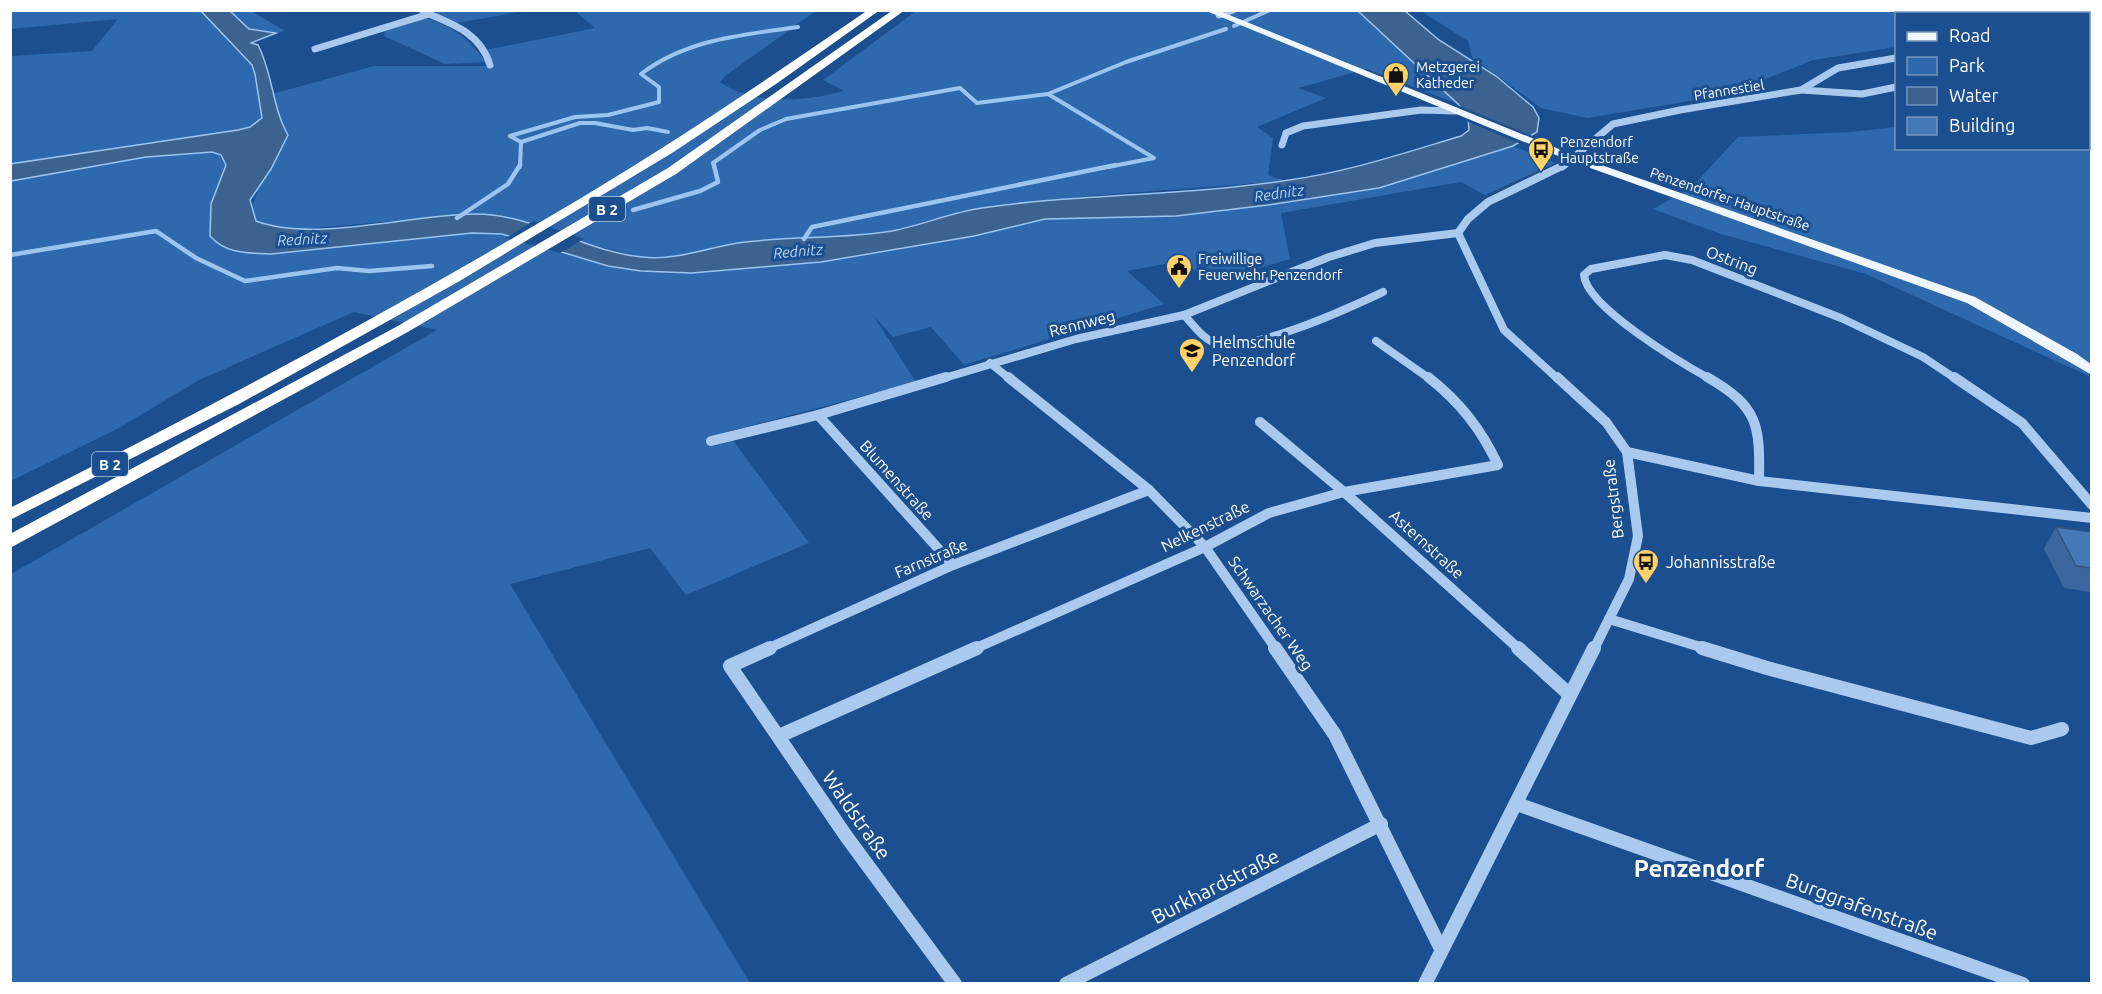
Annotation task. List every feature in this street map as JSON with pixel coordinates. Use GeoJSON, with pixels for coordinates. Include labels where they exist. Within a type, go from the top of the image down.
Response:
{"type":"FeatureCollection","features":[{"type":"Feature","properties":{"kind":"highway","name":"B 2"},"geometry":{"type":"LineString","coordinates":[[10,515],[376,324],[645,166],[786,75],[876,10]]}},
{"type":"Feature","properties":{"kind":"highway","name":"B 2"},"geometry":{"type":"LineString","coordinates":[[10,542],[401,330],[672,171],[900,10]]}},
{"type":"Feature","properties":{"kind":"main road","name":"Penzendorfer Hauptstraße"},"geometry":{"type":"LineString","coordinates":[[1208,10],[1572,158],[1971,300],[2072,357],[2091,371]]}},
{"type":"Feature","properties":{"kind":"street"},"geometry":{"type":"LineString","coordinates":[[422,10],[455,24],[472,36],[488,53],[490,66]]}},
{"type":"Feature","properties":{"kind":"street"},"geometry":{"type":"LineString","coordinates":[[1219,15],[1233,10]]}},
{"type":"Feature","properties":{"kind":"street"},"geometry":{"type":"LineString","coordinates":[[315,49],[429,14]]}},
{"type":"Feature","properties":{"kind":"street","name":"Pfannestiel"},"geometry":{"type":"LineString","coordinates":[[1572,158],[1613,124],[1680,110],[1801,90],[1838,68],[1895,58]]}},
{"type":"Feature","properties":{"kind":"street"},"geometry":{"type":"LineString","coordinates":[[1801,90],[1862,94],[1895,87]]}},
{"type":"Feature","properties":{"kind":"street"},"geometry":{"type":"LineString","coordinates":[[1282,145],[1286,134],[1303,126],[1421,110],[1455,111]]}},
{"type":"Feature","properties":{"kind":"street"},"geometry":{"type":"LineString","coordinates":[[1458,233],[1468,219],[1488,202],[1561,168],[1572,158]]}},
{"type":"Feature","properties":{"kind":"street","name":"Rennweg"},"geometry":{"type":"LineString","coordinates":[[711,441],[818,414],[1076,339],[1184,315],[1329,257],[1376,243],[1458,233]]}},
{"type":"Feature","properties":{"kind":"street","name":"Bergstraße"},"geometry":{"type":"LineString","coordinates":[[1425,984],[1610,619],[1629,579],[1638,536],[1627,452],[1606,422],[1504,330],[1458,233]]}},
{"type":"Feature","properties":{"kind":"street","name":"Ostring"},"geometry":{"type":"LineString","coordinates":[[1759,481],[1758,429],[1752,414],[1742,402],[1713,381],[1674,360],[1614,314],[1586,284],[1584,275],[1591,269],[1665,255],[1692,260],[1841,318],[1923,357],[2022,423],[2091,505]]}},
{"type":"Feature","properties":{"kind":"street"},"geometry":{"type":"LineString","coordinates":[[1184,315],[1212,341],[1228,345],[1244,343],[1322,319],[1352,308],[1383,292]]}},
{"type":"Feature","properties":{"kind":"street","name":"Nelkenstraße"},"geometry":{"type":"LineString","coordinates":[[779,736],[1204,547],[1269,513],[1344,492],[1498,465],[1478,426],[1451,398],[1422,372],[1376,340]]}},
{"type":"Feature","properties":{"kind":"street","name":"Schwarzacher Weg"},"geometry":{"type":"LineString","coordinates":[[990,363],[1149,490],[1204,547],[1335,735],[1441,949]]}},
{"type":"Feature","properties":{"kind":"street","name":"Blumenstraße"},"geometry":{"type":"LineString","coordinates":[[818,414],[953,565]]}},
{"type":"Feature","properties":{"kind":"street","name":"Asternstraße"},"geometry":{"type":"LineString","coordinates":[[1260,422],[1344,492],[1570,695]]}},
{"type":"Feature","properties":{"kind":"street"},"geometry":{"type":"LineString","coordinates":[[1627,452],[1759,481],[2091,518]]}},
{"type":"Feature","properties":{"kind":"street","name":"Farnstraße"},"geometry":{"type":"LineString","coordinates":[[730,666],[953,565],[1149,490]]}},
{"type":"Feature","properties":{"kind":"street"},"geometry":{"type":"LineString","coordinates":[[1610,619],[1788,674],[2031,738],[2062,729]]}},
{"type":"Feature","properties":{"kind":"street","name":"Waldstraße"},"geometry":{"type":"LineString","coordinates":[[730,666],[846,836],[955,984]]}},
{"type":"Feature","properties":{"kind":"street","name":"Burggrafenstraße"},"geometry":{"type":"LineString","coordinates":[[1517,804],[2017,983]]}},
{"type":"Feature","properties":{"kind":"street","name":"Burkhardstraße"},"geometry":{"type":"LineString","coordinates":[[1066,984],[1381,824]]}},
{"type":"Feature","properties":{"kind":"green space"},"geometry":{"type":"Polygon","coordinates":[[[10,11],[251,11],[285,31],[276,33],[251,29],[229,39],[229,43],[252,65],[255,74],[262,118],[250,127],[11,164],[11,56],[92,51],[118,19],[11,29],[10,11]]]}},
{"type":"Feature","properties":{"kind":"green space"},"geometry":{"type":"Polygon","coordinates":[[[432,11],[523,11],[458,23],[432,11]]]}},
{"type":"Feature","properties":{"kind":"green space"},"geometry":{"type":"Polygon","coordinates":[[[575,11],[816,11],[725,76],[720,82],[749,95],[797,99],[844,91],[823,80],[916,11],[1358,11],[1458,104],[1366,69],[1298,88],[1326,98],[1257,127],[1273,138],[1268,175],[1286,181],[1088,196],[979,208],[894,230],[846,236],[744,242],[679,256],[641,257],[593,245],[511,217],[476,214],[303,229],[271,227],[256,221],[252,206],[282,125],[272,94],[374,66],[487,66],[485,50],[595,28],[575,11]]]}},
{"type":"Feature","properties":{"kind":"green space"},"geometry":{"type":"Polygon","coordinates":[[[1421,11],[1931,12],[1895,12],[1895,47],[1813,60],[1756,83],[1690,101],[1587,118],[1541,108],[1472,57],[1468,41],[1421,11]]]}},
{"type":"Feature","properties":{"kind":"green space"},"geometry":{"type":"Polygon","coordinates":[[[2091,11],[2091,377],[1866,274],[1721,234],[1653,209],[1691,188],[1738,137],[1850,132],[1895,127],[1895,150],[2090,150],[2090,12],[2078,12],[2091,11]]]}},
{"type":"Feature","properties":{"kind":"green space"},"geometry":{"type":"Polygon","coordinates":[[[426,18],[460,35],[486,62],[445,64],[384,36],[385,31],[426,18]]]}},
{"type":"Feature","properties":{"kind":"green space"},"geometry":{"type":"Polygon","coordinates":[[[1513,146],[1555,163],[1485,195],[1461,182],[1281,213],[1290,259],[1213,281],[1180,261],[1127,271],[1164,304],[964,365],[931,327],[893,337],[873,315],[916,382],[727,432],[809,543],[686,595],[650,548],[510,584],[750,983],[11,983],[11,574],[437,330],[354,312],[199,380],[119,428],[11,481],[11,181],[146,157],[212,152],[221,155],[226,165],[211,204],[271,254],[472,233],[502,234],[608,266],[821,262],[974,236],[1045,219],[1176,216],[1379,188],[1513,146]]]}},
{"type":"Feature","properties":{"kind":"water","name":"Rednitz"},"geometry":{"type":"Polygon","coordinates":[[[200,10],[230,11],[249,29],[276,33],[251,43],[258,45],[263,56],[279,113],[288,135],[271,169],[250,200],[256,221],[279,227],[306,229],[364,226],[476,214],[518,220],[600,248],[642,257],[668,257],[745,242],[892,231],[971,210],[1020,203],[1212,189],[1311,177],[1461,136],[1469,130],[1468,117],[1458,104],[1358,11],[1405,11],[1439,40],[1496,76],[1533,107],[1539,118],[1537,132],[1513,146],[1379,188],[1176,216],[1045,219],[974,236],[821,262],[692,273],[641,271],[608,266],[502,234],[472,233],[271,254],[237,251],[223,246],[210,236],[211,204],[226,165],[221,155],[212,152],[146,157],[11,181],[10,164],[238,130],[250,127],[262,118],[252,65],[200,10]]]}},
{"type":"Feature","properties":{"kind":"pier"},"geometry":{"type":"Polygon","coordinates":[[[1452,103],[1535,137],[1521,144],[1466,121],[1452,103]]]}},
{"type":"Feature","properties":{"kind":"pier"},"geometry":{"type":"Polygon","coordinates":[[[533,221],[584,239],[560,253],[506,238],[533,221]]]}},
{"type":"Feature","properties":{"kind":"building"},"geometry":{"type":"Polygon","coordinates":[[[2056,527],[2091,532],[2091,568],[2076,566],[2056,527]]]}},
{"type":"Feature","properties":{"kind":"waterway"},"geometry":{"type":"LineString","coordinates":[[1234,26],[1270,10]]}},
{"type":"Feature","properties":{"kind":"waterway"},"geometry":{"type":"LineString","coordinates":[[521,142],[510,136],[575,117],[608,115],[659,102],[659,87],[641,74],[677,53],[716,40],[798,27]]}},
{"type":"Feature","properties":{"kind":"waterway"},"geometry":{"type":"LineString","coordinates":[[1048,94],[1126,62],[1226,29]]}},
{"type":"Feature","properties":{"kind":"waterway"},"geometry":{"type":"LineString","coordinates":[[714,167],[713,163],[760,130],[786,119],[960,88],[977,103],[1048,94]]}},
{"type":"Feature","properties":{"kind":"waterway"},"geometry":{"type":"LineString","coordinates":[[1048,94],[1154,158],[1108,167]]}},
{"type":"Feature","properties":{"kind":"waterway"},"geometry":{"type":"LineString","coordinates":[[521,142],[580,123],[595,123],[633,130],[647,128],[668,132]]}},
{"type":"Feature","properties":{"kind":"waterway"},"geometry":{"type":"LineString","coordinates":[[520,167],[521,142]]}},
{"type":"Feature","properties":{"kind":"waterway"},"geometry":{"type":"LineString","coordinates":[[457,218],[508,184],[520,165]]}},
{"type":"Feature","properties":{"kind":"waterway"},"geometry":{"type":"LineString","coordinates":[[633,210],[700,191],[718,182],[714,165]]}},
{"type":"Feature","properties":{"kind":"waterway","name":"Rednitz"},"geometry":{"type":"LineString","coordinates":[[804,239],[812,227],[1116,165]]}},
{"type":"Feature","properties":{"kind":"waterway"},"geometry":{"type":"LineString","coordinates":[[10,255],[156,231],[196,258],[245,281],[337,268],[369,271],[432,266]]}},
{"type":"Feature","properties":{"kind":"place","name":"Metzgerei Katheder"},"geometry":{"type":"Point","coordinates":[1396,98]}},
{"type":"Feature","properties":{"kind":"place","name":"Penzendorf Hauptstraße"},"geometry":{"type":"Point","coordinates":[1541,173]}},
{"type":"Feature","properties":{"kind":"place","name":"Freiwillige Feuerwehr Penzendorf"},"geometry":{"type":"Point","coordinates":[1179,290]}},
{"type":"Feature","properties":{"kind":"place","name":"Helmschule Penzendorf"},"geometry":{"type":"Point","coordinates":[1192,374]}},
{"type":"Feature","properties":{"kind":"place","name":"Johannisstraße"},"geometry":{"type":"Point","coordinates":[1646,585]}},
{"type":"Feature","properties":{"kind":"district","name":"Penzendorf"},"geometry":{"type":"Point","coordinates":[1699,868]}}]}
